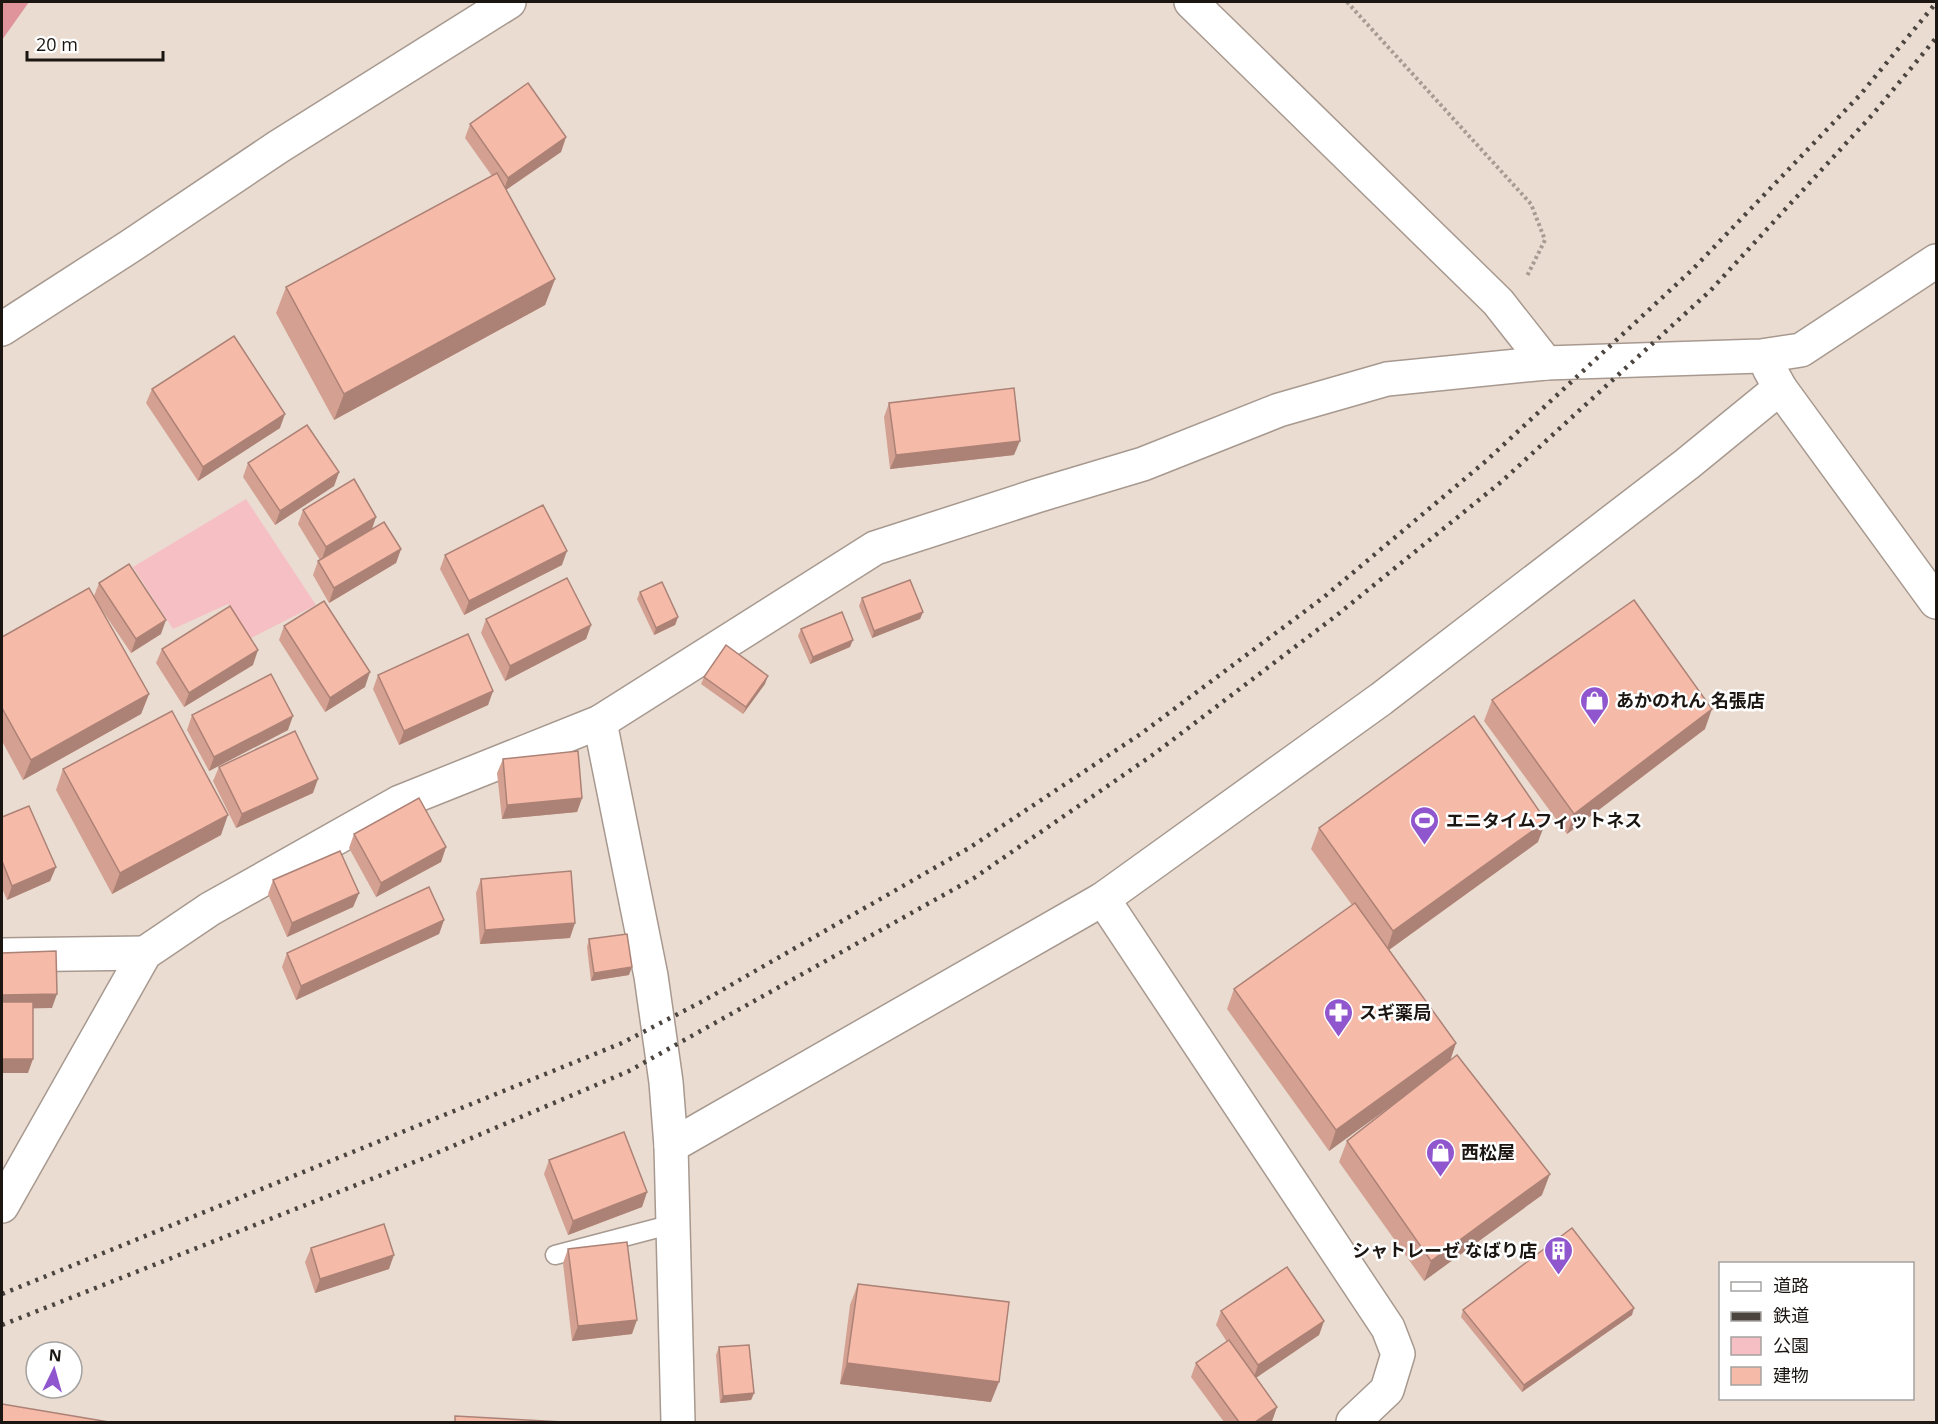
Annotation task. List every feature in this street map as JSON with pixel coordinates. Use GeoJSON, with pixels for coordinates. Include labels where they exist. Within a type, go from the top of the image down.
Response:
{"type":"FeatureCollection","features":[{"type":"Feature","properties":{"kind":"street"},"geometry":{"type":"LineString","coordinates":[[2,329],[278,147],[509,2]]}},
{"type":"Feature","properties":{"kind":"street"},"geometry":{"type":"LineString","coordinates":[[1191,2],[1498,302],[1546,363]]}},
{"type":"Feature","properties":{"kind":"street"},"geometry":{"type":"LineString","coordinates":[[2,1206],[145,953],[210,909],[400,802],[600,722],[875,548],[1143,464],[1279,410],[1387,379],[1546,363],[1761,356],[1801,350],[1936,261]]}},
{"type":"Feature","properties":{"kind":"street"},"geometry":{"type":"LineString","coordinates":[[1761,356],[1780,388],[1936,602]]}},
{"type":"Feature","properties":{"kind":"street"},"geometry":{"type":"LineString","coordinates":[[671,1146],[1103,899],[1381,699],[1687,464],[1780,388]]}},
{"type":"Feature","properties":{"kind":"street"},"geometry":{"type":"LineString","coordinates":[[600,722],[651,976],[666,1082],[671,1146],[678,1422]]}},
{"type":"Feature","properties":{"kind":"street"},"geometry":{"type":"LineString","coordinates":[[1103,899],[1388,1328],[1398,1354],[1386,1390],[1353,1422]]}},
{"type":"Feature","properties":{"kind":"street"},"geometry":{"type":"LineString","coordinates":[[2,955],[145,953]]}},
{"type":"Feature","properties":{"kind":"lane"},"geometry":{"type":"LineString","coordinates":[[555,1255],[673,1224]]}},
{"type":"Feature","properties":{"kind":"path"},"geometry":{"type":"LineString","coordinates":[[1347,2],[1531,204],[1545,240],[1507,314]]}},
{"type":"Feature","properties":{"kind":"green space"},"geometry":{"type":"Polygon","coordinates":[[[246,499],[316,605],[247,640],[228,604],[173,629],[133,567],[246,499]]]}},
{"type":"Feature","properties":{"kind":"shaded area"},"geometry":{"type":"Polygon","coordinates":[[[2,2],[29,2],[2,40],[2,2]]]}},
{"type":"Feature","properties":{"kind":"building"},"geometry":{"type":"Polygon","coordinates":[[[528,83],[566,137],[508,178],[470,124],[528,83]]]}},
{"type":"Feature","properties":{"kind":"building"},"geometry":{"type":"Polygon","coordinates":[[[497,173],[555,279],[344,394],[286,287],[497,173]]]}},
{"type":"Feature","properties":{"kind":"building"},"geometry":{"type":"Polygon","coordinates":[[[234,336],[285,414],[203,467],[152,389],[234,336]]]}},
{"type":"Feature","properties":{"kind":"building"},"geometry":{"type":"Polygon","coordinates":[[[1014,388],[1020,441],[896,455],[889,403],[1014,388]]]}},
{"type":"Feature","properties":{"kind":"building"},"geometry":{"type":"Polygon","coordinates":[[[307,425],[339,472],[280,511],[248,463],[307,425]]]}},
{"type":"Feature","properties":{"kind":"building"},"geometry":{"type":"Polygon","coordinates":[[[354,479],[376,517],[326,547],[303,510],[354,479]]]}},
{"type":"Feature","properties":{"kind":"building"},"geometry":{"type":"Polygon","coordinates":[[[543,505],[567,551],[469,601],[445,555],[543,505]]]}},
{"type":"Feature","properties":{"kind":"building"},"geometry":{"type":"Polygon","coordinates":[[[384,522],[401,549],[334,588],[318,561],[384,522]]]}},
{"type":"Feature","properties":{"kind":"building"},"geometry":{"type":"Polygon","coordinates":[[[129,564],[166,620],[136,639],[99,583],[129,564]]]}},
{"type":"Feature","properties":{"kind":"building"},"geometry":{"type":"Polygon","coordinates":[[[567,578],[591,625],[510,666],[486,619],[567,578]]]}},
{"type":"Feature","properties":{"kind":"building"},"geometry":{"type":"Polygon","coordinates":[[[910,580],[923,612],[874,631],[862,598],[910,580]]]}},
{"type":"Feature","properties":{"kind":"building"},"geometry":{"type":"Polygon","coordinates":[[[662,582],[678,617],[656,628],[640,592],[662,582]]]}},
{"type":"Feature","properties":{"kind":"building"},"geometry":{"type":"Polygon","coordinates":[[[89,588],[149,694],[31,760],[2,708],[2,637],[89,588]]]}},
{"type":"Feature","properties":{"kind":"building","name":"あかのれん 名張店"},"geometry":{"type":"Polygon","coordinates":[[[1634,600],[1712,709],[1574,814],[1492,700],[1634,600]]]}},
{"type":"Feature","properties":{"kind":"building"},"geometry":{"type":"Polygon","coordinates":[[[324,601],[370,672],[330,698],[284,626],[324,601]]]}},
{"type":"Feature","properties":{"kind":"building"},"geometry":{"type":"Polygon","coordinates":[[[230,606],[258,650],[189,693],[162,649],[230,606]]]}},
{"type":"Feature","properties":{"kind":"building"},"geometry":{"type":"Polygon","coordinates":[[[842,612],[853,640],[813,657],[801,629],[842,612]]]}},
{"type":"Feature","properties":{"kind":"building"},"geometry":{"type":"Polygon","coordinates":[[[468,634],[493,691],[404,731],[378,675],[468,634]]]}},
{"type":"Feature","properties":{"kind":"building"},"geometry":{"type":"Polygon","coordinates":[[[726,645],[768,676],[746,707],[704,677],[726,645]]]}},
{"type":"Feature","properties":{"kind":"building"},"geometry":{"type":"Polygon","coordinates":[[[271,674],[293,716],[214,757],[192,715],[271,674]]]}},
{"type":"Feature","properties":{"kind":"building"},"geometry":{"type":"Polygon","coordinates":[[[172,711],[228,815],[120,873],[63,769],[172,711]]]}},
{"type":"Feature","properties":{"kind":"building","name":"エニタイムフィットネス"},"geometry":{"type":"Polygon","coordinates":[[[1474,716],[1546,821],[1393,931],[1319,828],[1474,716]]]}},
{"type":"Feature","properties":{"kind":"building"},"geometry":{"type":"Polygon","coordinates":[[[295,731],[318,779],[242,814],[219,767],[295,731]]]}},
{"type":"Feature","properties":{"kind":"building"},"geometry":{"type":"Polygon","coordinates":[[[578,751],[582,798],[507,805],[503,759],[578,751]]]}},
{"type":"Feature","properties":{"kind":"building"},"geometry":{"type":"Polygon","coordinates":[[[419,798],[446,847],[381,883],[354,834],[419,798]]]}},
{"type":"Feature","properties":{"kind":"building"},"geometry":{"type":"Polygon","coordinates":[[[29,806],[56,867],[12,886],[2,861],[2,817],[29,806]]]}},
{"type":"Feature","properties":{"kind":"building"},"geometry":{"type":"Polygon","coordinates":[[[340,851],[359,893],[292,923],[273,880],[340,851]]]}},
{"type":"Feature","properties":{"kind":"building"},"geometry":{"type":"Polygon","coordinates":[[[571,871],[575,923],[485,930],[481,879],[571,871]]]}},
{"type":"Feature","properties":{"kind":"building"},"geometry":{"type":"Polygon","coordinates":[[[429,887],[444,920],[301,986],[287,953],[429,887]]]}},
{"type":"Feature","properties":{"kind":"building","name":"スギ薬局"},"geometry":{"type":"Polygon","coordinates":[[[1355,903],[1456,1043],[1336,1130],[1234,989],[1355,903]]]}},
{"type":"Feature","properties":{"kind":"building"},"geometry":{"type":"Polygon","coordinates":[[[627,934],[632,967],[594,973],[589,939],[627,934]]]}},
{"type":"Feature","properties":{"kind":"building"},"geometry":{"type":"Polygon","coordinates":[[[56,951],[57,994],[2,995],[2,953],[56,951]]]}},
{"type":"Feature","properties":{"kind":"building"},"geometry":{"type":"Polygon","coordinates":[[[2,1002],[33,1002],[33,1059],[2,1059],[2,1002]]]}},
{"type":"Feature","properties":{"kind":"building","name":"西松屋"},"geometry":{"type":"Polygon","coordinates":[[[1457,1055],[1550,1174],[1431,1261],[1347,1141],[1457,1055]]]}},
{"type":"Feature","properties":{"kind":"building"},"geometry":{"type":"Polygon","coordinates":[[[624,1132],[647,1192],[573,1221],[549,1160],[624,1132]]]}},
{"type":"Feature","properties":{"kind":"building"},"geometry":{"type":"Polygon","coordinates":[[[384,1224],[394,1255],[320,1279],[311,1248],[384,1224]]]}},
{"type":"Feature","properties":{"kind":"building","name":"シャトレーゼ なばり店"},"geometry":{"type":"Polygon","coordinates":[[[1572,1228],[1634,1308],[1524,1385],[1463,1310],[1572,1228]]]}},
{"type":"Feature","properties":{"kind":"building"},"geometry":{"type":"Polygon","coordinates":[[[627,1242],[637,1320],[578,1326],[568,1249],[627,1242]]]}},
{"type":"Feature","properties":{"kind":"building"},"geometry":{"type":"Polygon","coordinates":[[[1287,1267],[1324,1321],[1258,1365],[1221,1311],[1287,1267]]]}},
{"type":"Feature","properties":{"kind":"building"},"geometry":{"type":"Polygon","coordinates":[[[858,1284],[1009,1302],[999,1382],[847,1363],[858,1284]]]}},
{"type":"Feature","properties":{"kind":"building"},"geometry":{"type":"Polygon","coordinates":[[[1229,1340],[1277,1407],[1255,1422],[1239,1422],[1196,1363],[1229,1340]]]}},
{"type":"Feature","properties":{"kind":"building"},"geometry":{"type":"Polygon","coordinates":[[[749,1345],[754,1393],[723,1396],[719,1347],[749,1345]]]}},
{"type":"Feature","properties":{"kind":"building"},"geometry":{"type":"Polygon","coordinates":[[[2,1404],[109,1422],[2,1422],[2,1404]]]}},
{"type":"Feature","properties":{"kind":"building"},"geometry":{"type":"Polygon","coordinates":[[[455,1416],[564,1422],[455,1422],[455,1416]]]}},
{"type":"Feature","properties":{"kind":"railway"},"geometry":{"type":"LineString","coordinates":[[2,1294],[622,1043],[703,1001],[969,848],[1142,733],[1324,597],[1486,461],[1693,269],[1860,95],[1936,3]]}},
{"type":"Feature","properties":{"kind":"railway"},"geometry":{"type":"LineString","coordinates":[[2,1325],[427,1157],[629,1071],[974,878],[1154,754],[1337,615],[1501,482],[1710,291],[1873,114],[1936,38]]}},
{"type":"Feature","properties":{"kind":"place","name":"あかのれん 名張店"},"geometry":{"type":"Point","coordinates":[1595,726]}},
{"type":"Feature","properties":{"kind":"place","name":"エニタイムフィットネス"},"geometry":{"type":"Point","coordinates":[1425,846]}},
{"type":"Feature","properties":{"kind":"place","name":"スギ薬局"},"geometry":{"type":"Point","coordinates":[1338,1038]}},
{"type":"Feature","properties":{"kind":"place","name":"西松屋"},"geometry":{"type":"Point","coordinates":[1440,1178]}},
{"type":"Feature","properties":{"kind":"place","name":"シャトレーゼ なばり店"},"geometry":{"type":"Point","coordinates":[1558,1276]}}]}
